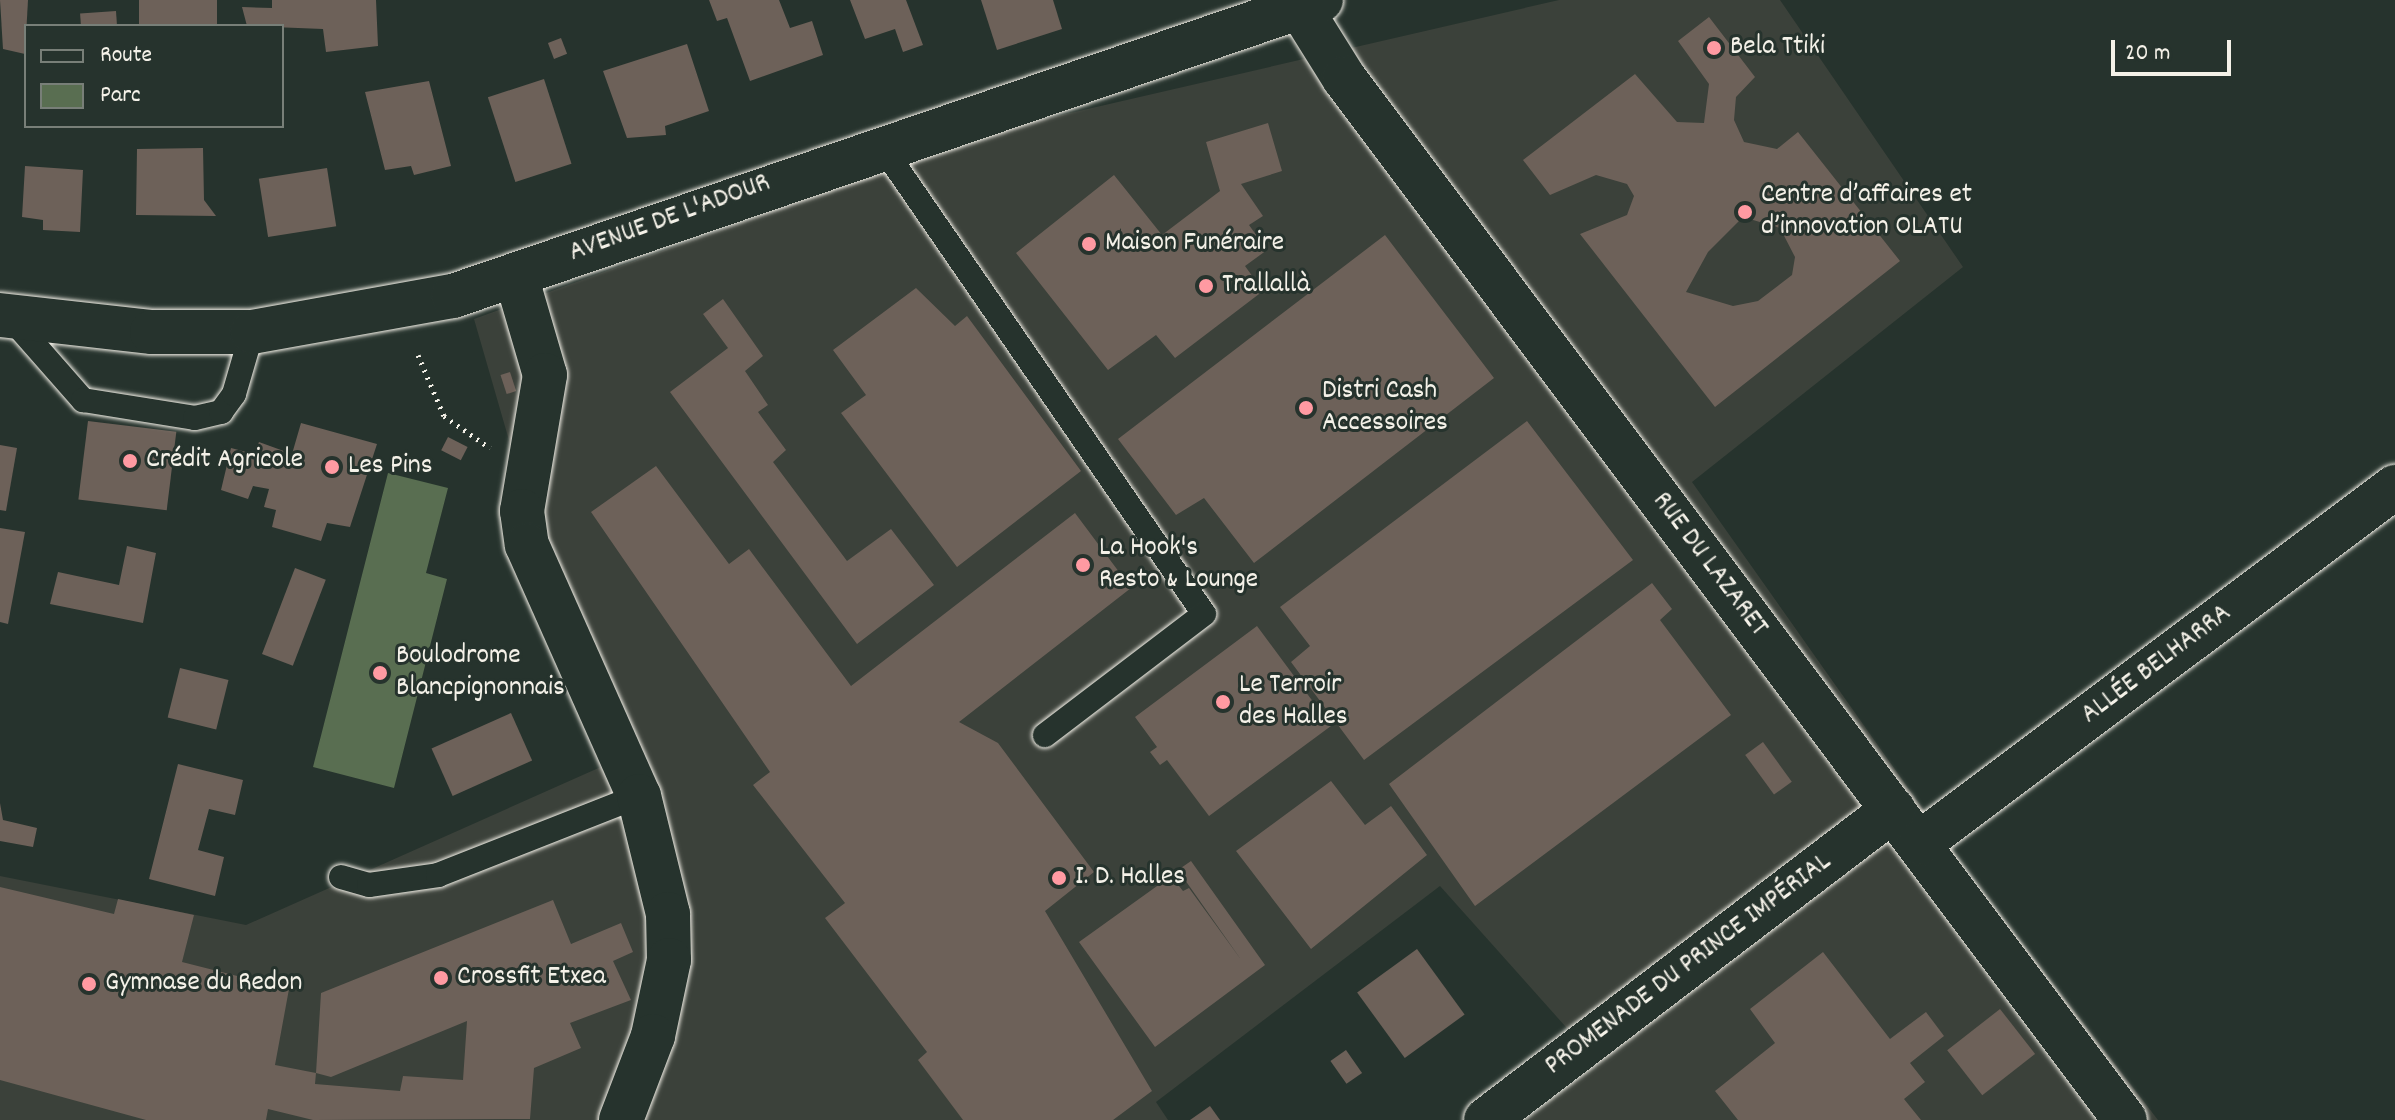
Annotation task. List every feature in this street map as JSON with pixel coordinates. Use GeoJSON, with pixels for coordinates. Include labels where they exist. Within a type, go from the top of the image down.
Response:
{"type":"FeatureCollection","features":[{"type":"Feature","properties":{"kind":"street","name":"AVENUE DE L'ADOUR"},"geometry":{"type":"LineString","coordinates":[[5,316],[152,332],[252,332],[346,320],[516,276],[881,145],[1308,2]]}},
{"type":"Feature","properties":{"kind":"street","name":"RUE DU LAZARET"},"geometry":{"type":"LineString","coordinates":[[1308,2],[1365,106],[2125,1120]]}},
{"type":"Feature","properties":{"kind":"street"},"geometry":{"type":"LineString","coordinates":[[516,276],[545,375],[522,511],[527,545],[639,796],[659,857],[669,960],[653,1036],[621,1120]]}},
{"type":"Feature","properties":{"kind":"street","name":"ALLÉE BELHARRA"},"geometry":{"type":"LineString","coordinates":[[1920,843],[2395,487]]}},
{"type":"Feature","properties":{"kind":"street","name":"PROMENADE DU PRINCE IMPÉRIAL"},"geometry":{"type":"LineString","coordinates":[[1486,1120],[1893,810]]}},
{"type":"Feature","properties":{"kind":"lane"},"geometry":{"type":"LineString","coordinates":[[881,145],[1204,614],[1045,735]]}},
{"type":"Feature","properties":{"kind":"lane"},"geometry":{"type":"LineString","coordinates":[[5,316],[83,400],[195,418],[221,412],[234,394],[252,332]]}},
{"type":"Feature","properties":{"kind":"lane"},"geometry":{"type":"LineString","coordinates":[[341,877],[369,885],[438,875],[639,796]]}},
{"type":"Feature","properties":{"kind":"path"},"geometry":{"type":"LineString","coordinates":[[418,355],[444,416],[500,451]]}},
{"type":"Feature","properties":{"kind":"shaded area"},"geometry":{"type":"Polygon","coordinates":[[[1559,0],[1780,0],[1963,267],[1692,482],[1971,877],[2158,1120],[1525,1120],[1598,1063],[1440,886],[1156,1102],[1168,1120],[0,1120],[0,876],[246,925],[603,766],[474,319],[997,130],[1559,0]]]}},
{"type":"Feature","properties":{"kind":"green space","name":"Boulodrome Blancpignonnais"},"geometry":{"type":"Polygon","coordinates":[[[388,473],[448,488],[426,573],[447,579],[394,788],[313,767],[388,473]]]}},
{"type":"Feature","properties":{"kind":"building"},"geometry":{"type":"Polygon","coordinates":[[[0,0],[28,0],[24,54],[3,49],[0,0]]]}},
{"type":"Feature","properties":{"kind":"building"},"geometry":{"type":"Polygon","coordinates":[[[139,0],[217,0],[217,24],[139,24],[139,0]]]}},
{"type":"Feature","properties":{"kind":"building"},"geometry":{"type":"Polygon","coordinates":[[[272,0],[376,0],[378,46],[326,52],[323,29],[284,27],[284,24],[246,24],[242,7],[272,8],[272,0]]]}},
{"type":"Feature","properties":{"kind":"building"},"geometry":{"type":"Polygon","coordinates":[[[709,0],[779,0],[790,28],[812,21],[823,55],[750,81],[727,18],[717,21],[709,0]]]}},
{"type":"Feature","properties":{"kind":"building"},"geometry":{"type":"Polygon","coordinates":[[[850,0],[906,0],[923,45],[903,52],[895,29],[865,39],[850,0]]]}},
{"type":"Feature","properties":{"kind":"building"},"geometry":{"type":"Polygon","coordinates":[[[981,0],[1053,0],[1062,29],[997,50],[981,0]]]}},
{"type":"Feature","properties":{"kind":"building"},"geometry":{"type":"Polygon","coordinates":[[[116,11],[117,24],[81,24],[80,14],[116,11]]]}},
{"type":"Feature","properties":{"kind":"building","name":"Centre d’affaires et d’innovation OLATU"},"geometry":{"type":"Polygon","coordinates":[[[1709,17],[1755,77],[1736,97],[1734,120],[1744,142],[1777,149],[1798,132],[1900,261],[1715,407],[1580,234],[1627,215],[1634,196],[1627,184],[1596,175],[1550,195],[1523,160],[1635,74],[1677,122],[1704,123],[1709,84],[1678,41],[1709,17]],[[1743,217],[1708,252],[1686,292],[1733,306],[1758,301],[1792,275],[1795,257],[1780,228],[1743,217]]]}},
{"type":"Feature","properties":{"kind":"building"},"geometry":{"type":"Polygon","coordinates":[[[561,38],[567,54],[554,59],[548,43],[561,38]]]}},
{"type":"Feature","properties":{"kind":"building"},"geometry":{"type":"Polygon","coordinates":[[[687,44],[709,111],[665,126],[666,135],[627,138],[603,71],[687,44]]]}},
{"type":"Feature","properties":{"kind":"building"},"geometry":{"type":"Polygon","coordinates":[[[544,79],[572,164],[515,182],[488,97],[544,79]]]}},
{"type":"Feature","properties":{"kind":"building"},"geometry":{"type":"Polygon","coordinates":[[[429,81],[451,166],[414,175],[411,166],[385,170],[365,92],[429,81]]]}},
{"type":"Feature","properties":{"kind":"building"},"geometry":{"type":"Polygon","coordinates":[[[1268,123],[1282,171],[1241,184],[1263,216],[1249,225],[1267,250],[1245,266],[1263,291],[1175,358],[1156,335],[1108,370],[1016,253],[1114,175],[1162,235],[1220,191],[1206,142],[1268,123]]]}},
{"type":"Feature","properties":{"kind":"building"},"geometry":{"type":"Polygon","coordinates":[[[203,148],[204,200],[216,216],[136,215],[137,149],[203,148]]]}},
{"type":"Feature","properties":{"kind":"building"},"geometry":{"type":"Polygon","coordinates":[[[25,166],[83,170],[80,232],[43,230],[43,220],[22,217],[25,166]]]}},
{"type":"Feature","properties":{"kind":"building"},"geometry":{"type":"Polygon","coordinates":[[[327,168],[336,226],[268,237],[259,179],[327,168]]]}},
{"type":"Feature","properties":{"kind":"building","name":"Distri Cash Accessoires"},"geometry":{"type":"Polygon","coordinates":[[[1385,235],[1494,378],[1254,563],[1204,498],[1176,515],[1118,439],[1385,235]]]}},
{"type":"Feature","properties":{"kind":"building"},"geometry":{"type":"Polygon","coordinates":[[[916,288],[955,326],[967,316],[1081,471],[957,567],[841,413],[866,395],[833,350],[916,288]]]}},
{"type":"Feature","properties":{"kind":"building"},"geometry":{"type":"Polygon","coordinates":[[[723,299],[763,356],[745,371],[768,405],[758,412],[786,450],[773,462],[847,561],[891,529],[934,585],[857,644],[670,392],[728,348],[703,314],[723,299]]]}},
{"type":"Feature","properties":{"kind":"building"},"geometry":{"type":"Polygon","coordinates":[[[510,372],[516,391],[507,394],[500,375],[510,372]]]}},
{"type":"Feature","properties":{"kind":"building"},"geometry":{"type":"Polygon","coordinates":[[[88,421],[176,432],[167,510],[78,499],[88,421]]]}},
{"type":"Feature","properties":{"kind":"building"},"geometry":{"type":"Polygon","coordinates":[[[1527,421],[1633,560],[1364,760],[1291,662],[1310,646],[1280,607],[1527,421]]]}},
{"type":"Feature","properties":{"kind":"building"},"geometry":{"type":"Polygon","coordinates":[[[301,423],[377,444],[350,527],[327,523],[321,541],[272,527],[276,510],[264,507],[269,489],[253,486],[248,499],[221,490],[231,448],[254,454],[259,442],[292,454],[301,423]]]}},
{"type":"Feature","properties":{"kind":"building"},"geometry":{"type":"Polygon","coordinates":[[[448,437],[468,447],[461,460],[441,450],[448,437]]]}},
{"type":"Feature","properties":{"kind":"building"},"geometry":{"type":"Polygon","coordinates":[[[0,445],[17,448],[6,511],[0,510],[0,445]]]}},
{"type":"Feature","properties":{"kind":"building"},"geometry":{"type":"Polygon","coordinates":[[[656,466],[729,564],[749,549],[851,686],[1075,513],[1131,588],[959,722],[998,743],[1094,872],[1045,911],[1152,1091],[1113,1120],[963,1120],[918,1060],[927,1052],[825,918],[845,903],[753,785],[770,772],[591,512],[656,466]]]}},
{"type":"Feature","properties":{"kind":"building"},"geometry":{"type":"Polygon","coordinates":[[[0,528],[25,532],[8,624],[0,622],[0,528]]]}},
{"type":"Feature","properties":{"kind":"building"},"geometry":{"type":"Polygon","coordinates":[[[127,546],[156,553],[143,623],[50,604],[58,572],[119,585],[127,546]]]}},
{"type":"Feature","properties":{"kind":"building"},"geometry":{"type":"Polygon","coordinates":[[[295,568],[326,580],[293,666],[262,654],[295,568]]]}},
{"type":"Feature","properties":{"kind":"building"},"geometry":{"type":"Polygon","coordinates":[[[1652,583],[1672,609],[1660,620],[1731,715],[1475,906],[1389,784],[1652,583]]]}},
{"type":"Feature","properties":{"kind":"building"},"geometry":{"type":"Polygon","coordinates":[[[1257,626],[1331,726],[1209,816],[1167,760],[1160,765],[1150,752],[1157,747],[1135,717],[1257,626]]]}},
{"type":"Feature","properties":{"kind":"building"},"geometry":{"type":"Polygon","coordinates":[[[180,668],[229,680],[216,730],[168,717],[180,668]]]}},
{"type":"Feature","properties":{"kind":"building"},"geometry":{"type":"Polygon","coordinates":[[[511,713],[532,761],[453,796],[432,748],[511,713]]]}},
{"type":"Feature","properties":{"kind":"building"},"geometry":{"type":"Polygon","coordinates":[[[1763,742],[1792,782],[1774,795],[1745,755],[1763,742]]]}},
{"type":"Feature","properties":{"kind":"building"},"geometry":{"type":"Polygon","coordinates":[[[178,764],[243,780],[235,815],[209,809],[198,850],[224,857],[215,896],[149,879],[178,764]]]}},
{"type":"Feature","properties":{"kind":"building"},"geometry":{"type":"Polygon","coordinates":[[[1331,781],[1365,825],[1391,806],[1427,855],[1311,949],[1236,851],[1331,781]]]}},
{"type":"Feature","properties":{"kind":"building"},"geometry":{"type":"Polygon","coordinates":[[[0,803],[3,820],[37,828],[33,847],[0,841],[0,803]]]}},
{"type":"Feature","properties":{"kind":"building"},"geometry":{"type":"Polygon","coordinates":[[[1191,861],[1265,965],[1155,1047],[1079,942],[1171,876],[1183,891],[1189,888],[1242,961],[1178,870],[1191,861]]]}},
{"type":"Feature","properties":{"kind":"building"},"geometry":{"type":"Polygon","coordinates":[[[0,887],[114,914],[118,899],[194,915],[182,962],[289,989],[275,1065],[316,1073],[321,993],[553,900],[571,944],[621,923],[633,952],[613,961],[631,1000],[570,1023],[581,1048],[534,1068],[530,1119],[313,1120],[268,1109],[266,1120],[146,1120],[0,1080],[0,887]],[[467,1021],[331,1077],[316,1073],[315,1084],[400,1091],[403,1076],[463,1080],[467,1021]]]}},
{"type":"Feature","properties":{"kind":"building"},"geometry":{"type":"Polygon","coordinates":[[[1417,949],[1465,1015],[1405,1058],[1357,992],[1417,949]]]}},
{"type":"Feature","properties":{"kind":"building"},"geometry":{"type":"Polygon","coordinates":[[[1823,952],[1890,1039],[1926,1012],[1944,1036],[1910,1063],[1925,1082],[1904,1099],[1921,1120],[1738,1120],[1715,1091],[1775,1043],[1750,1009],[1823,952]]]}},
{"type":"Feature","properties":{"kind":"building"},"geometry":{"type":"Polygon","coordinates":[[[2000,1009],[2035,1054],[1982,1095],[1947,1050],[2000,1009]]]}},
{"type":"Feature","properties":{"kind":"building"},"geometry":{"type":"Polygon","coordinates":[[[1346,1050],[1362,1073],[1346,1084],[1330,1061],[1346,1050]]]}},
{"type":"Feature","properties":{"kind":"building"},"geometry":{"type":"Polygon","coordinates":[[[1210,1106],[1220,1120],[1190,1120],[1210,1106]]]}},
{"type":"Feature","properties":{"kind":"place","name":"Bela Ttiki"},"geometry":{"type":"Point","coordinates":[1714,48]}},
{"type":"Feature","properties":{"kind":"place","name":"Centre d’affaires et d’innovation OLATU"},"geometry":{"type":"Point","coordinates":[1745,212]}},
{"type":"Feature","properties":{"kind":"place","name":"Maison Funéraire"},"geometry":{"type":"Point","coordinates":[1089,244]}},
{"type":"Feature","properties":{"kind":"place","name":"Trallallà"},"geometry":{"type":"Point","coordinates":[1206,286]}},
{"type":"Feature","properties":{"kind":"place","name":"Distri Cash Accessoires"},"geometry":{"type":"Point","coordinates":[1306,408]}},
{"type":"Feature","properties":{"kind":"place","name":"Crédit Agricole"},"geometry":{"type":"Point","coordinates":[130,461]}},
{"type":"Feature","properties":{"kind":"place","name":"Les Pins"},"geometry":{"type":"Point","coordinates":[332,467]}},
{"type":"Feature","properties":{"kind":"place","name":"La Hook's Resto & Lounge"},"geometry":{"type":"Point","coordinates":[1083,565]}},
{"type":"Feature","properties":{"kind":"place","name":"Boulodrome Blancpignonnais"},"geometry":{"type":"Point","coordinates":[380,673]}},
{"type":"Feature","properties":{"kind":"place","name":"Le Terroir des Halles"},"geometry":{"type":"Point","coordinates":[1223,702]}},
{"type":"Feature","properties":{"kind":"place","name":"I. D. Halles"},"geometry":{"type":"Point","coordinates":[1059,878]}},
{"type":"Feature","properties":{"kind":"place","name":"Crossfit Etxea"},"geometry":{"type":"Point","coordinates":[441,978]}},
{"type":"Feature","properties":{"kind":"place","name":"Gymnase du Redon"},"geometry":{"type":"Point","coordinates":[89,984]}}]}
